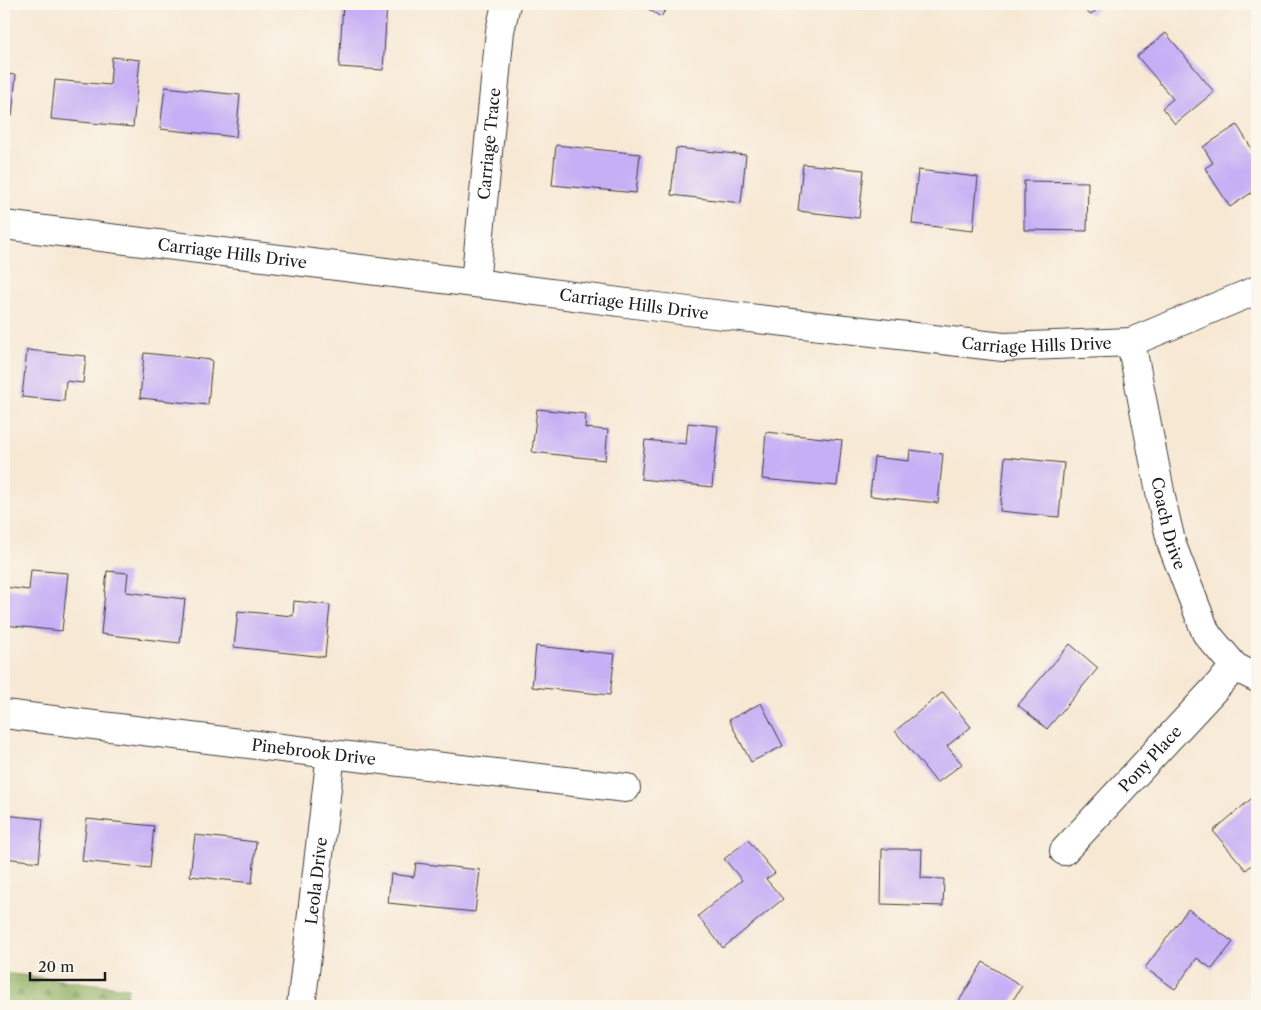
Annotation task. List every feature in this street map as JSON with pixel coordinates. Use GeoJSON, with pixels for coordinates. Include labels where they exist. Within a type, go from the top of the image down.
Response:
{"type":"FeatureCollection","features":[{"type":"Feature","properties":{"kind":"street","name":"Carriage Trace"},"geometry":{"type":"LineString","coordinates":[[475,283],[500,31],[506,4]]}},
{"type":"Feature","properties":{"kind":"street","name":"Carriage Hills Drive"},"geometry":{"type":"LineString","coordinates":[[4,225],[688,311],[1003,347],[1131,342],[1257,290]]}},
{"type":"Feature","properties":{"kind":"street","name":"Coach Drive"},"geometry":{"type":"LineString","coordinates":[[1131,342],[1172,545],[1206,633],[1246,673]]}},
{"type":"Feature","properties":{"kind":"street","name":"Pony Place"},"geometry":{"type":"LineString","coordinates":[[1064,851],[1246,673]]}},
{"type":"Feature","properties":{"kind":"street","name":"Pinebrook Drive"},"geometry":{"type":"LineString","coordinates":[[4,714],[626,788]]}},
{"type":"Feature","properties":{"kind":"street","name":"Leola Drive"},"geometry":{"type":"LineString","coordinates":[[301,1006],[331,754]]}},
{"type":"Feature","properties":{"kind":"green space"},"geometry":{"type":"Polygon","coordinates":[[[4,973],[128,988],[126,1006],[4,1006],[4,973]]]}},
{"type":"Feature","properties":{"kind":"building"},"geometry":{"type":"Polygon","coordinates":[[[343,4],[387,4],[383,70],[339,67],[343,4]]]}},
{"type":"Feature","properties":{"kind":"building"},"geometry":{"type":"Polygon","coordinates":[[[640,4],[669,4],[661,17],[640,4]]]}},
{"type":"Feature","properties":{"kind":"building"},"geometry":{"type":"Polygon","coordinates":[[[1081,4],[1105,4],[1090,15],[1081,4]]]}},
{"type":"Feature","properties":{"kind":"building"},"geometry":{"type":"Polygon","coordinates":[[[1166,33],[1214,92],[1175,124],[1162,108],[1173,99],[1137,56],[1166,33]]]}},
{"type":"Feature","properties":{"kind":"building"},"geometry":{"type":"Polygon","coordinates":[[[112,57],[140,60],[133,127],[51,119],[55,80],[110,85],[112,57]]]}},
{"type":"Feature","properties":{"kind":"building"},"geometry":{"type":"Polygon","coordinates":[[[4,74],[16,75],[12,116],[4,115],[4,74]]]}},
{"type":"Feature","properties":{"kind":"building"},"geometry":{"type":"Polygon","coordinates":[[[165,87],[240,95],[236,137],[160,129],[165,87]]]}},
{"type":"Feature","properties":{"kind":"building"},"geometry":{"type":"Polygon","coordinates":[[[1237,125],[1257,157],[1257,189],[1230,207],[1205,168],[1213,163],[1203,147],[1237,125]]]}},
{"type":"Feature","properties":{"kind":"building"},"geometry":{"type":"Polygon","coordinates":[[[556,145],[640,154],[636,193],[552,185],[556,145]]]}},
{"type":"Feature","properties":{"kind":"building"},"geometry":{"type":"Polygon","coordinates":[[[676,148],[746,155],[741,203],[671,195],[676,148]]]}},
{"type":"Feature","properties":{"kind":"building"},"geometry":{"type":"Polygon","coordinates":[[[803,164],[864,170],[859,218],[798,211],[803,164]]]}},
{"type":"Feature","properties":{"kind":"building"},"geometry":{"type":"Polygon","coordinates":[[[918,170],[978,177],[973,231],[912,224],[918,170]]]}},
{"type":"Feature","properties":{"kind":"building"},"geometry":{"type":"Polygon","coordinates":[[[1024,181],[1088,182],[1087,231],[1024,230],[1024,181]]]}},
{"type":"Feature","properties":{"kind":"building"},"geometry":{"type":"Polygon","coordinates":[[[27,350],[86,356],[83,383],[66,381],[64,401],[22,397],[27,350]]]}},
{"type":"Feature","properties":{"kind":"building"},"geometry":{"type":"Polygon","coordinates":[[[144,353],[212,360],[208,405],[140,398],[144,353]]]}},
{"type":"Feature","properties":{"kind":"building"},"geometry":{"type":"Polygon","coordinates":[[[537,409],[586,414],[585,428],[608,430],[605,460],[532,452],[537,409]]]}},
{"type":"Feature","properties":{"kind":"building"},"geometry":{"type":"Polygon","coordinates":[[[688,423],[718,426],[712,487],[641,479],[645,440],[686,444],[688,423]]]}},
{"type":"Feature","properties":{"kind":"building"},"geometry":{"type":"Polygon","coordinates":[[[766,432],[842,440],[837,486],[762,479],[766,432]]]}},
{"type":"Feature","properties":{"kind":"building"},"geometry":{"type":"Polygon","coordinates":[[[910,450],[943,454],[938,503],[870,496],[874,457],[909,461],[910,450]]]}},
{"type":"Feature","properties":{"kind":"building"},"geometry":{"type":"Polygon","coordinates":[[[1005,457],[1064,463],[1059,517],[1000,511],[1005,457]]]}},
{"type":"Feature","properties":{"kind":"building"},"geometry":{"type":"Polygon","coordinates":[[[31,570],[68,573],[62,631],[4,625],[4,587],[29,590],[31,570]]]}},
{"type":"Feature","properties":{"kind":"building"},"geometry":{"type":"Polygon","coordinates":[[[107,571],[128,573],[126,592],[185,599],[180,643],[101,634],[107,571]]]}},
{"type":"Feature","properties":{"kind":"building"},"geometry":{"type":"Polygon","coordinates":[[[294,601],[330,605],[325,657],[234,647],[238,611],[293,616],[294,601]]]}},
{"type":"Feature","properties":{"kind":"building"},"geometry":{"type":"Polygon","coordinates":[[[1070,644],[1098,668],[1047,729],[1018,705],[1070,644]]]}},
{"type":"Feature","properties":{"kind":"building"},"geometry":{"type":"Polygon","coordinates":[[[536,646],[615,654],[610,695],[532,687],[536,646]]]}},
{"type":"Feature","properties":{"kind":"building"},"geometry":{"type":"Polygon","coordinates":[[[943,692],[971,727],[947,746],[962,764],[937,783],[895,731],[943,692]]]}},
{"type":"Feature","properties":{"kind":"building"},"geometry":{"type":"Polygon","coordinates":[[[761,703],[783,746],[751,762],[729,720],[761,703]]]}},
{"type":"Feature","properties":{"kind":"building"},"geometry":{"type":"Polygon","coordinates":[[[1257,794],[1257,860],[1246,870],[1213,831],[1257,794]]]}},
{"type":"Feature","properties":{"kind":"building"},"geometry":{"type":"Polygon","coordinates":[[[4,815],[43,819],[39,862],[4,858],[4,815]]]}},
{"type":"Feature","properties":{"kind":"building"},"geometry":{"type":"Polygon","coordinates":[[[87,819],[154,826],[150,868],[82,861],[87,819]]]}},
{"type":"Feature","properties":{"kind":"building"},"geometry":{"type":"Polygon","coordinates":[[[195,835],[256,842],[252,883],[190,876],[195,835]]]}},
{"type":"Feature","properties":{"kind":"building"},"geometry":{"type":"Polygon","coordinates":[[[748,840],[775,873],[766,879],[783,899],[723,948],[698,916],[742,880],[724,859],[748,840]]]}},
{"type":"Feature","properties":{"kind":"building"},"geometry":{"type":"Polygon","coordinates":[[[882,849],[922,849],[921,878],[944,879],[943,906],[881,904],[882,849]]]}},
{"type":"Feature","properties":{"kind":"building"},"geometry":{"type":"Polygon","coordinates":[[[416,863],[480,870],[475,912],[388,903],[391,874],[414,877],[416,863]]]}},
{"type":"Feature","properties":{"kind":"building"},"geometry":{"type":"Polygon","coordinates":[[[1188,909],[1233,942],[1212,969],[1197,958],[1175,989],[1145,968],[1188,909]]]}},
{"type":"Feature","properties":{"kind":"building"},"geometry":{"type":"Polygon","coordinates":[[[983,962],[1022,986],[1011,1003],[1016,1006],[956,1006],[983,962]]]}}]}
